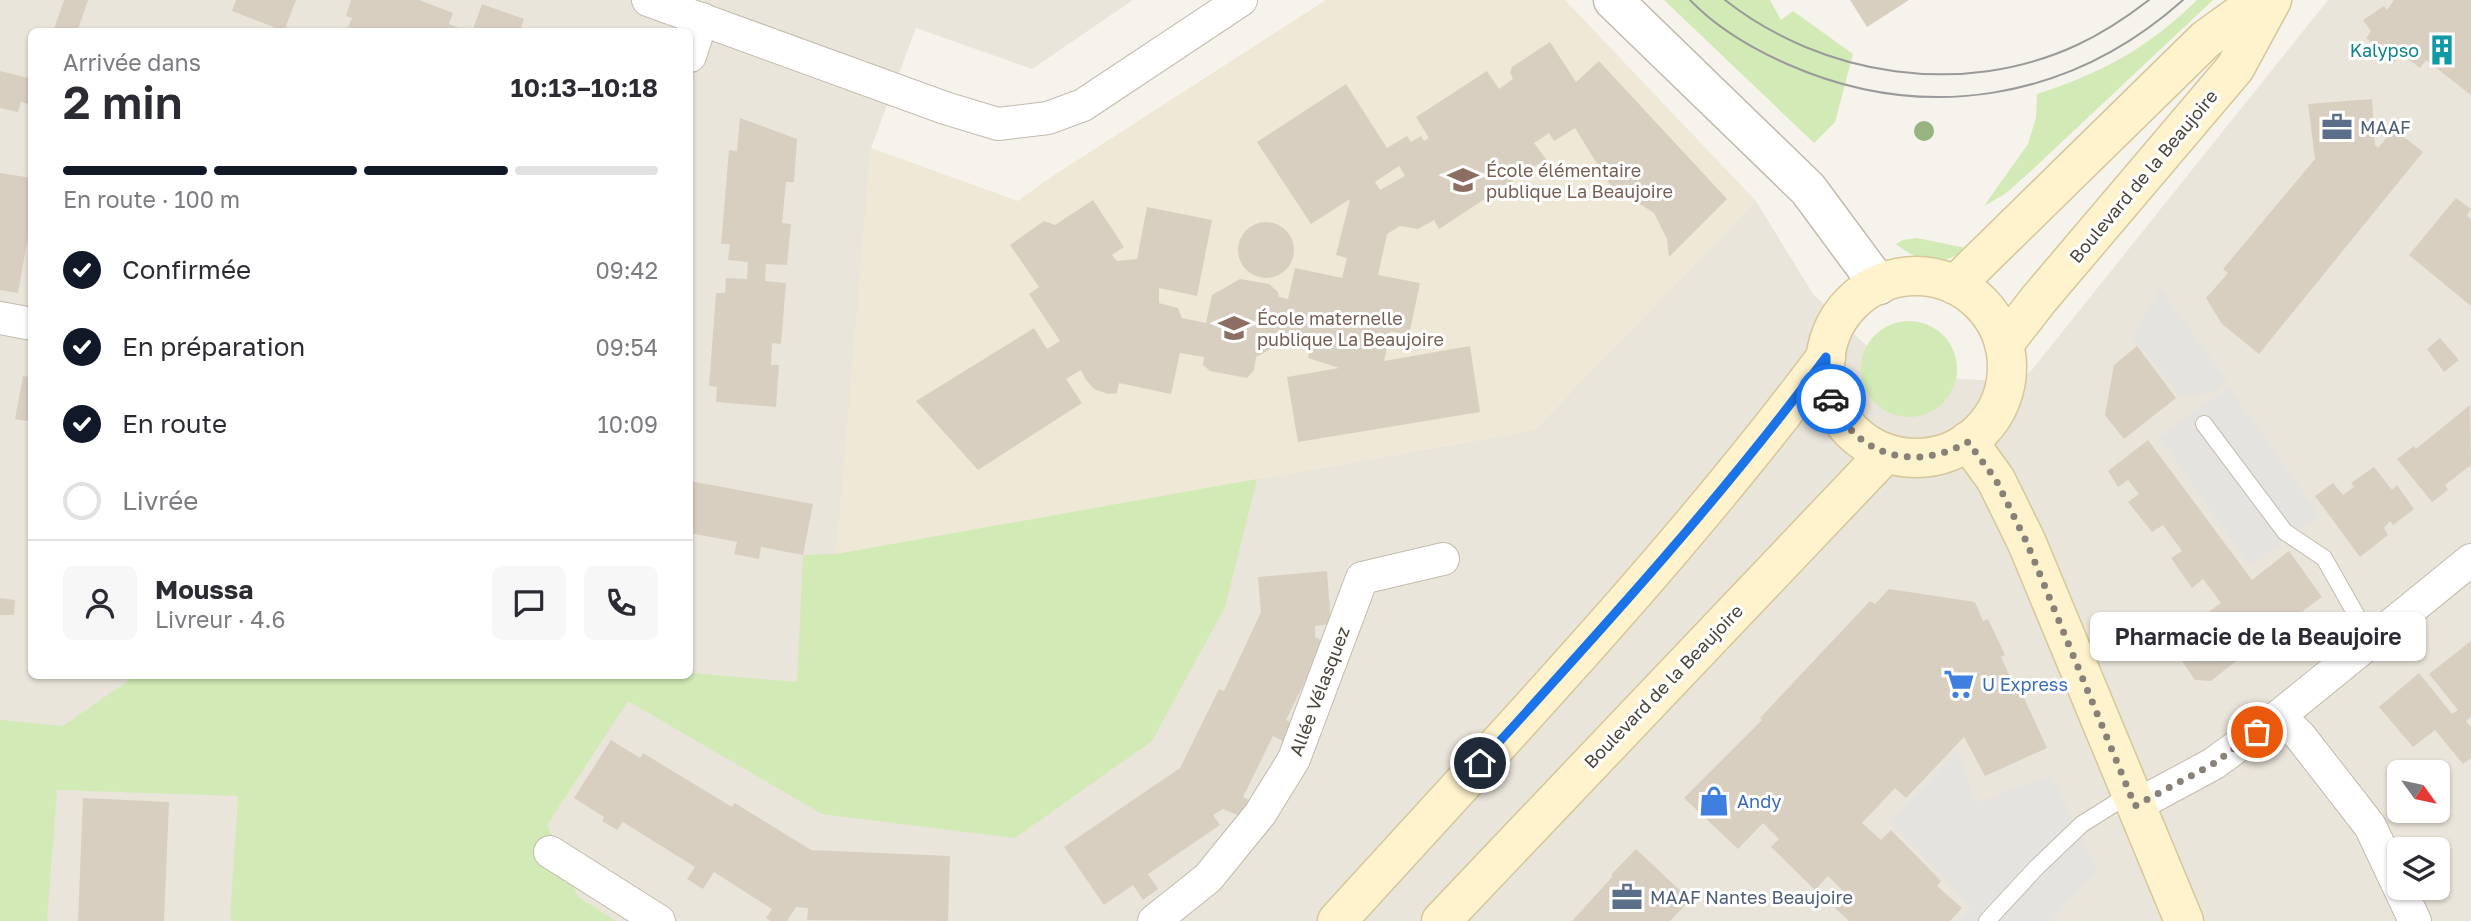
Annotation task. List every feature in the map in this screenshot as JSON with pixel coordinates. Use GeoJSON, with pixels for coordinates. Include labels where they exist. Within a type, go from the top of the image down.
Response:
{"type":"FeatureCollection","features":[{"type":"Feature","properties":{"kind":"main road"},"geometry":{"type":"LineString","coordinates":[[1955,285],[2206,39],[2260,0]]}},
{"type":"Feature","properties":{"kind":"main road","name":"Boulevard de la Beaujoire"},"geometry":{"type":"LineString","coordinates":[[2004,344],[2235,68],[2272,0]]}},
{"type":"Feature","properties":{"kind":"main road"},"geometry":{"type":"LineString","coordinates":[[1916,276],[1955,285],[1987,309],[1998,327],[2004,344],[2007,371],[2002,397],[1987,424],[1968,442],[1951,451],[1923,458],[1886,453],[1854,433],[1836,409],[1827,385],[1826,357],[1833,331],[1858,298],[1879,285],[1903,277],[1916,276]]}},
{"type":"Feature","properties":{"kind":"main road"},"geometry":{"type":"LineString","coordinates":[[1338,921],[1623,606],[1784,413],[1826,357]]}},
{"type":"Feature","properties":{"kind":"main road"},"geometry":{"type":"LineString","coordinates":[[1968,442],[1996,480],[2027,543],[2184,921]]}},
{"type":"Feature","properties":{"kind":"main road","name":"Boulevard de la Beaujoire"},"geometry":{"type":"LineString","coordinates":[[1441,921],[1886,453]]}},
{"type":"Feature","properties":{"kind":"street"},"geometry":{"type":"LineString","coordinates":[[648,0],[945,108],[998,124],[1048,118],[1083,105],[1241,0]]}},
{"type":"Feature","properties":{"kind":"street"},"geometry":{"type":"LineString","coordinates":[[1613,0],[1808,189],[1879,285]]}},
{"type":"Feature","properties":{"kind":"street"},"geometry":{"type":"LineString","coordinates":[[693,47],[702,19]]}},
{"type":"Feature","properties":{"kind":"street"},"geometry":{"type":"LineString","coordinates":[[0,318],[28,323]]}},
{"type":"Feature","properties":{"kind":"street","name":"Allée Vélasquez"},"geometry":{"type":"LineString","coordinates":[[1154,921],[1208,878],[1260,814],[1294,758],[1362,578],[1443,559]]}},
{"type":"Feature","properties":{"kind":"street"},"geometry":{"type":"LineString","coordinates":[[2132,800],[2213,764],[2279,716],[2471,560]]}},
{"type":"Feature","properties":{"kind":"street"},"geometry":{"type":"LineString","coordinates":[[2279,716],[2300,736],[2370,826],[2415,921]]}},
{"type":"Feature","properties":{"kind":"street"},"geometry":{"type":"LineString","coordinates":[[550,852],[659,921]]}},
{"type":"Feature","properties":{"kind":"lane"},"geometry":{"type":"LineString","coordinates":[[2204,425],[2285,531],[2324,558],[2371,641]]}},
{"type":"Feature","properties":{"kind":"lane"},"geometry":{"type":"LineString","coordinates":[[1987,921],[2082,824],[2132,800]]}},
{"type":"Feature","properties":{"kind":"shaded area"},"geometry":{"type":"Polygon","coordinates":[[[0,0],[1133,0],[1032,69],[916,28],[871,148],[837,554],[1534,430],[1756,201],[1813,294],[1897,375],[2016,382],[2031,371],[2328,0],[2471,0],[2471,921],[0,921],[0,0]]]}},
{"type":"Feature","properties":{"kind":"shaded area"},"geometry":{"type":"Polygon","coordinates":[[[1326,0],[1565,0],[1756,201],[1534,430],[836,554],[871,148],[1018,201],[1326,0]]]}},
{"type":"Feature","properties":{"kind":"shaded area"},"geometry":{"type":"Polygon","coordinates":[[[2160,289],[2227,380],[2215,392],[2181,396],[2132,337],[2160,289]]]}},
{"type":"Feature","properties":{"kind":"shaded area"},"geometry":{"type":"Polygon","coordinates":[[[2229,387],[2320,516],[2250,566],[2159,437],[2229,387]]]}},
{"type":"Feature","properties":{"kind":"shaded area"},"geometry":{"type":"Polygon","coordinates":[[[1958,750],[1975,803],[2052,775],[2097,871],[2050,921],[1957,921],[1971,906],[1890,822],[1958,750]]]}},
{"type":"Feature","properties":{"kind":"green space"},"geometry":{"type":"Polygon","coordinates":[[[1664,0],[1770,0],[1781,20],[1793,11],[1853,54],[1835,122],[1814,143],[1664,0]]]}},
{"type":"Feature","properties":{"kind":"green space"},"geometry":{"type":"Polygon","coordinates":[[[2197,0],[2213,0],[2030,172],[2005,194],[1984,206],[2028,144],[2036,118],[2037,94],[2083,77],[2123,57],[2160,32],[2197,0]]]}},
{"type":"Feature","properties":{"kind":"green space"},"geometry":{"type":"Polygon","coordinates":[[[1917,238],[1966,248],[1948,259],[1931,261],[1913,255],[1896,244],[1917,238]]]}},
{"type":"Feature","properties":{"kind":"green space"},"geometry":{"type":"Polygon","coordinates":[[[1909,321],[1927,324],[1943,335],[1954,351],[1957,369],[1954,387],[1943,403],[1927,414],[1909,417],[1891,414],[1875,403],[1864,387],[1861,369],[1864,351],[1875,335],[1891,324],[1909,321]]]}},
{"type":"Feature","properties":{"kind":"green space"},"geometry":{"type":"Polygon","coordinates":[[[1257,479],[1225,607],[1152,741],[1015,838],[822,814],[628,701],[547,825],[578,897],[616,921],[234,921],[230,918],[238,796],[57,790],[47,921],[0,921],[0,720],[63,726],[131,679],[693,679],[693,673],[797,682],[803,555],[836,554],[1257,479]]]}},
{"type":"Feature","properties":{"kind":"building"},"geometry":{"type":"Polygon","coordinates":[[[64,0],[88,0],[78,28],[54,28],[64,0]]]}},
{"type":"Feature","properties":{"kind":"building"},"geometry":{"type":"Polygon","coordinates":[[[236,0],[296,0],[285,28],[276,28],[232,11],[236,0]]]}},
{"type":"Feature","properties":{"kind":"building"},"geometry":{"type":"Polygon","coordinates":[[[351,0],[419,0],[453,13],[449,24],[459,28],[348,28],[352,18],[346,16],[351,0]]]}},
{"type":"Feature","properties":{"kind":"building"},"geometry":{"type":"Polygon","coordinates":[[[1850,0],[1909,0],[1867,27],[1850,0]]]}},
{"type":"Feature","properties":{"kind":"building","name":"Kalypso"},"geometry":{"type":"Polygon","coordinates":[[[2394,0],[2471,0],[2471,95],[2426,60],[2420,68],[2401,54],[2393,64],[2366,38],[2371,31],[2363,20],[2384,6],[2387,10],[2394,0]]]}},
{"type":"Feature","properties":{"kind":"building"},"geometry":{"type":"Polygon","coordinates":[[[482,4],[524,19],[521,28],[473,28],[482,4]]]}},
{"type":"Feature","properties":{"kind":"building"},"geometry":{"type":"Polygon","coordinates":[[[1550,42],[1576,82],[1599,61],[1727,199],[1669,257],[1667,239],[1654,213],[1632,199],[1617,196],[1575,128],[1554,141],[1549,133],[1534,143],[1546,159],[1439,229],[1434,220],[1418,229],[1400,226],[1387,234],[1378,275],[1420,283],[1410,330],[1401,334],[1391,331],[1384,361],[1470,346],[1480,412],[1298,442],[1287,377],[1339,368],[1308,358],[1310,348],[1284,342],[1256,357],[1254,370],[1247,378],[1210,371],[1203,365],[1204,357],[1180,353],[1171,394],[1119,383],[1117,393],[1108,394],[1094,389],[1081,370],[1066,379],[1082,403],[978,470],[916,401],[1034,328],[1047,349],[1060,341],[1029,294],[1039,287],[1010,245],[1044,221],[1055,225],[1093,200],[1124,247],[1112,255],[1117,261],[1137,259],[1147,207],[1212,220],[1197,296],[1159,288],[1159,303],[1178,308],[1182,318],[1206,323],[1212,295],[1240,279],[1269,284],[1278,292],[1279,297],[1288,299],[1295,268],[1342,278],[1347,258],[1336,255],[1350,199],[1311,224],[1257,142],[1346,84],[1387,148],[1407,136],[1411,142],[1421,136],[1424,141],[1429,138],[1416,117],[1487,71],[1499,89],[1513,79],[1510,73],[1512,67],[1550,42]],[[1399,166],[1375,182],[1380,190],[1405,176],[1399,166]]]}},
{"type":"Feature","properties":{"kind":"building"},"geometry":{"type":"Polygon","coordinates":[[[0,71],[28,78],[28,104],[21,102],[18,112],[0,108],[0,71]]]}},
{"type":"Feature","properties":{"kind":"building"},"geometry":{"type":"Polygon","coordinates":[[[2372,99],[2375,145],[2378,148],[2394,129],[2423,152],[2259,354],[2222,324],[2206,298],[2228,273],[2223,269],[2315,159],[2308,104],[2372,99]]]}},
{"type":"Feature","properties":{"kind":"building"},"geometry":{"type":"Polygon","coordinates":[[[740,118],[797,139],[794,182],[786,182],[782,223],[791,224],[787,265],[766,264],[765,281],[786,283],[781,344],[772,343],[771,365],[779,365],[776,407],[716,402],[717,387],[709,386],[716,293],[725,293],[726,278],[747,279],[748,262],[728,260],[730,244],[721,244],[729,150],[737,151],[740,118]]]}},
{"type":"Feature","properties":{"kind":"building"},"geometry":{"type":"Polygon","coordinates":[[[0,173],[28,177],[28,237],[18,293],[0,290],[0,173]]]}},
{"type":"Feature","properties":{"kind":"building"},"geometry":{"type":"Polygon","coordinates":[[[2456,198],[2471,209],[2467,216],[2471,219],[2471,306],[2409,255],[2456,198]]]}},
{"type":"Feature","properties":{"kind":"building"},"geometry":{"type":"Polygon","coordinates":[[[1266,222],[1281,227],[1289,235],[1294,250],[1289,265],[1281,273],[1266,278],[1251,273],[1243,265],[1238,250],[1243,235],[1251,227],[1266,222]]]}},
{"type":"Feature","properties":{"kind":"building"},"geometry":{"type":"Polygon","coordinates":[[[2440,338],[2459,360],[2444,372],[2427,349],[2440,338]]]}},
{"type":"Feature","properties":{"kind":"building"},"geometry":{"type":"Polygon","coordinates":[[[2137,346],[2176,398],[2124,439],[2105,415],[2114,365],[2137,346]]]}},
{"type":"Feature","properties":{"kind":"building"},"geometry":{"type":"Polygon","coordinates":[[[23,376],[28,377],[28,421],[15,419],[23,376]]]}},
{"type":"Feature","properties":{"kind":"building"},"geometry":{"type":"Polygon","coordinates":[[[2470,405],[2471,465],[2445,485],[2448,490],[2432,502],[2397,459],[2414,446],[2416,449],[2470,405]]]}},
{"type":"Feature","properties":{"kind":"building"},"geometry":{"type":"Polygon","coordinates":[[[2148,440],[2252,580],[2289,551],[2322,597],[2289,621],[2292,624],[2266,642],[2264,639],[2211,681],[2195,680],[2177,654],[2179,633],[2221,603],[2203,579],[2192,588],[2171,558],[2182,551],[2163,525],[2152,532],[2128,502],[2139,494],[2128,480],[2118,487],[2108,471],[2148,440]]]}},
{"type":"Feature","properties":{"kind":"building"},"geometry":{"type":"Polygon","coordinates":[[[2374,467],[2392,490],[2397,485],[2414,509],[2393,525],[2390,521],[2384,528],[2388,535],[2360,557],[2315,496],[2333,483],[2343,495],[2354,487],[2351,483],[2374,467]]]}},
{"type":"Feature","properties":{"kind":"building"},"geometry":{"type":"Polygon","coordinates":[[[693,482],[813,504],[803,555],[761,547],[759,559],[734,554],[737,542],[693,534],[693,482]]]}},
{"type":"Feature","properties":{"kind":"building"},"geometry":{"type":"Polygon","coordinates":[[[1327,571],[1331,624],[1315,626],[1315,637],[1324,642],[1286,720],[1299,726],[1291,745],[1273,736],[1243,797],[1253,802],[1246,819],[1223,809],[1213,815],[1220,825],[1148,874],[1158,889],[1143,900],[1133,885],[1104,905],[1064,847],[1180,768],[1219,689],[1224,691],[1261,612],[1258,577],[1327,571]]]}},
{"type":"Feature","properties":{"kind":"building"},"geometry":{"type":"Polygon","coordinates":[[[1889,589],[1975,602],[1983,621],[1988,619],[2005,655],[2001,657],[2016,690],[2020,689],[2047,748],[1985,776],[1964,737],[1906,798],[1895,788],[1862,823],[1881,840],[1891,830],[1941,881],[1937,886],[1962,908],[1950,921],[1849,921],[1835,908],[1847,895],[1828,876],[1815,890],[1771,847],[1779,839],[1763,823],[1738,849],[1684,798],[1762,720],[1760,718],[1870,601],[1875,604],[1889,589]]]}},
{"type":"Feature","properties":{"kind":"building"},"geometry":{"type":"Polygon","coordinates":[[[0,598],[15,600],[14,615],[0,615],[0,598]]]}},
{"type":"Feature","properties":{"kind":"building"},"geometry":{"type":"Polygon","coordinates":[[[2471,641],[2471,717],[2466,721],[2471,727],[2471,758],[2463,764],[2435,730],[2413,747],[2379,707],[2419,673],[2452,714],[2458,710],[2429,674],[2471,641]]]}},
{"type":"Feature","properties":{"kind":"building"},"geometry":{"type":"Polygon","coordinates":[[[611,740],[640,758],[643,753],[732,807],[735,803],[811,850],[950,856],[948,921],[807,920],[808,908],[796,907],[787,921],[770,921],[766,918],[772,909],[714,872],[703,889],[687,879],[695,867],[623,822],[617,830],[602,821],[604,817],[574,798],[611,740]]]}},
{"type":"Feature","properties":{"kind":"building"},"geometry":{"type":"Polygon","coordinates":[[[83,798],[169,802],[164,921],[78,921],[83,798]]]}},
{"type":"Feature","properties":{"kind":"building"},"geometry":{"type":"Polygon","coordinates":[[[1636,849],[1690,900],[1670,921],[1572,921],[1613,876],[1611,875],[1636,849]]]}},
{"type":"Feature","properties":{"kind":"tram line"},"geometry":{"type":"LineString","coordinates":[[1690,0],[1736,36],[1787,64],[1839,83],[1891,94],[1943,97],[1995,92],[2045,80],[2093,61],[2139,34],[2183,0]]}},
{"type":"Feature","properties":{"kind":"tram line"},"geometry":{"type":"LineString","coordinates":[[1725,0],[1764,26],[1805,47],[1849,62],[1895,71],[1941,74],[1988,71],[2033,61],[2077,45],[2123,19],[2149,0]]}},
{"type":"Feature","properties":{"kind":"way so far"},"geometry":{"type":"LineString","coordinates":[[1831,399],[1854,433],[1886,453],[1923,458],[1951,451],[1968,442],[1996,480],[2027,543],[2135,806],[2213,764],[2257,732]]}},
{"type":"Feature","properties":{"kind":"place","name":"Kalypso"},"geometry":{"type":"Point","coordinates":[2442,50]}},
{"type":"Feature","properties":{"kind":"place","name":"MAAF"},"geometry":{"type":"Point","coordinates":[2337,127]}},
{"type":"Feature","properties":{"kind":"place","name":"École élémentaire publique La Beaujoire"},"geometry":{"type":"Point","coordinates":[1463,180]}},
{"type":"Feature","properties":{"kind":"place","name":"École maternelle publique La Beaujoire"},"geometry":{"type":"Point","coordinates":[1234,328]}},
{"type":"Feature","properties":{"kind":"place","name":"U Express"},"geometry":{"type":"Point","coordinates":[1959,684]}},
{"type":"Feature","properties":{"kind":"place","name":"Pharmacie de la Beaujoire"},"geometry":{"type":"Point","coordinates":[2257,732]}},
{"type":"Feature","properties":{"kind":"place","name":"Andy"},"geometry":{"type":"Point","coordinates":[1714,801]}},
{"type":"Feature","properties":{"kind":"place","name":"MAAF Nantes Beaujoire"},"geometry":{"type":"Point","coordinates":[1627,897]}},
{"type":"Feature","properties":{"kind":"route"},"geometry":{"type":"LineString","coordinates":[[1480,763],[1623,606],[1784,413],[1826,357],[1826,377],[1831,399]]}}]}
